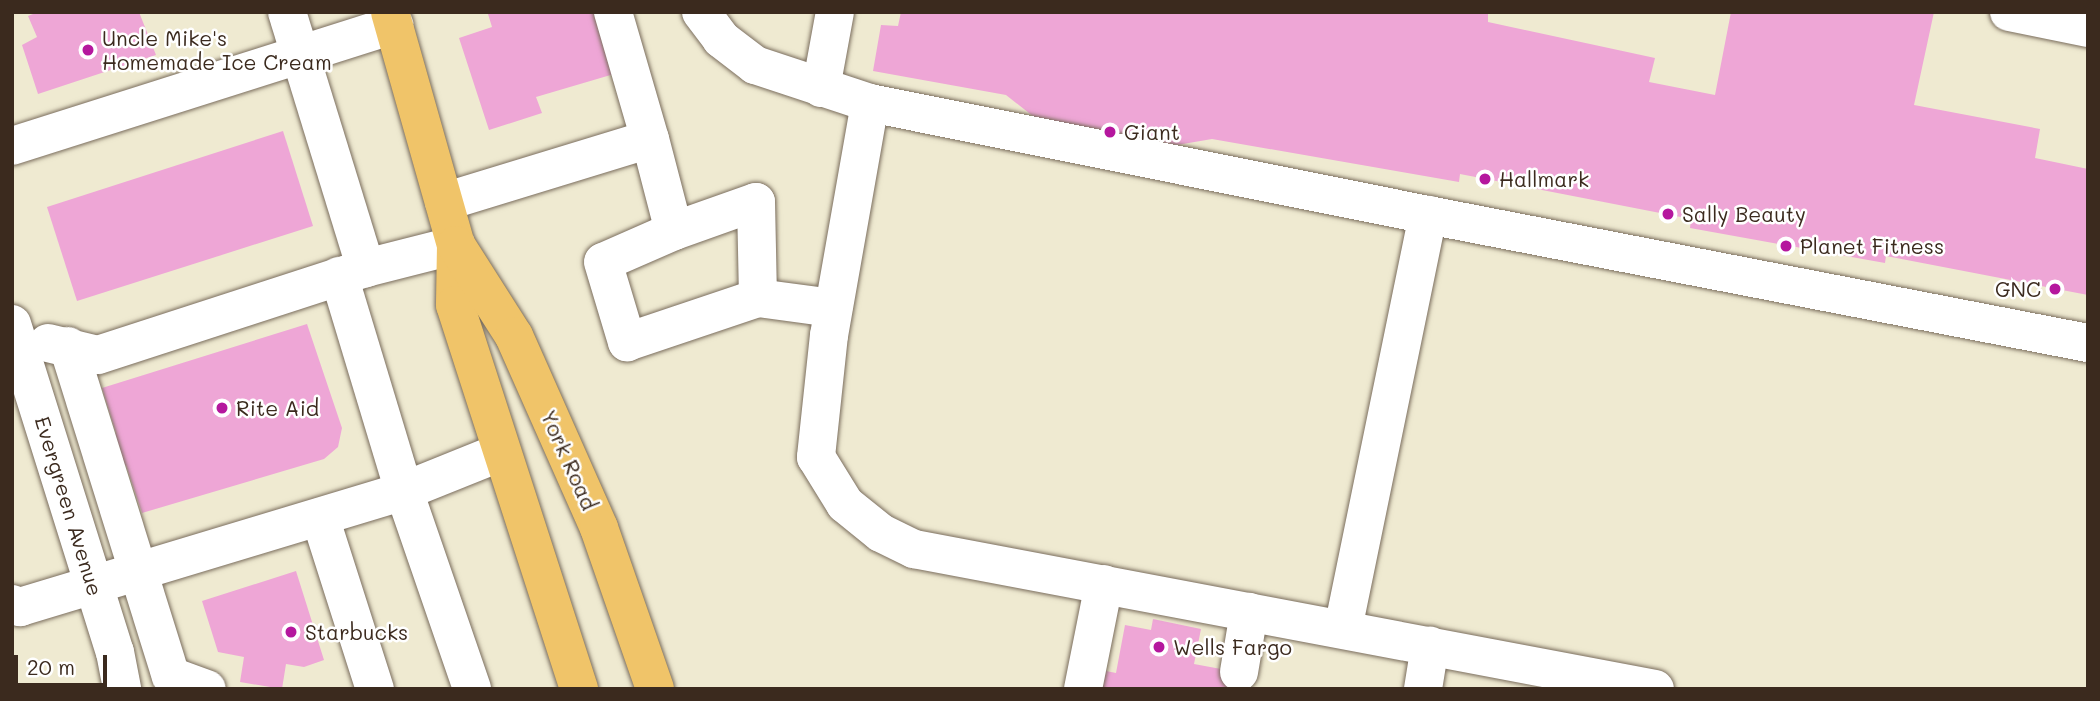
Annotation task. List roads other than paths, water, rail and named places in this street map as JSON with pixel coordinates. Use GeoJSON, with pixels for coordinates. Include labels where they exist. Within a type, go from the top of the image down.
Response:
{"type":"FeatureCollection","features":[{"type":"Feature","properties":{"kind":"highway","name":"York Road"},"geometry":{"type":"LineString","coordinates":[[392,19],[456,245],[455,305],[566,670],[579,689]]}},
{"type":"Feature","properties":{"kind":"highway","name":"York Road"},"geometry":{"type":"LineString","coordinates":[[456,245],[514,336],[599,528],[655,689]]}},
{"type":"Feature","properties":{"kind":"street"},"geometry":{"type":"LineString","coordinates":[[287,12],[300,53],[341,276],[404,491],[472,689]]}},
{"type":"Feature","properties":{"kind":"street"},"geometry":{"type":"LineString","coordinates":[[613,12],[674,231]]}},
{"type":"Feature","properties":{"kind":"street"},"geometry":{"type":"LineString","coordinates":[[701,12],[721,39],[755,65],[870,103],[2088,343]]}},
{"type":"Feature","properties":{"kind":"street"},"geometry":{"type":"LineString","coordinates":[[821,88],[835,12]]}},
{"type":"Feature","properties":{"kind":"street"},"geometry":{"type":"LineString","coordinates":[[2009,12],[2088,28]]}},
{"type":"Feature","properties":{"kind":"street"},"geometry":{"type":"LineString","coordinates":[[12,146],[300,53],[392,19]]}},
{"type":"Feature","properties":{"kind":"street"},"geometry":{"type":"LineString","coordinates":[[870,103],[833,308],[816,457],[845,504],[881,533],[914,549],[1636,687]]}},
{"type":"Feature","properties":{"kind":"street"},"geometry":{"type":"LineString","coordinates":[[444,202],[650,139]]}},
{"type":"Feature","properties":{"kind":"street"},"geometry":{"type":"LineString","coordinates":[[758,298],[756,202],[674,231],[603,262],[626,342],[758,298],[833,308]]}},
{"type":"Feature","properties":{"kind":"street"},"geometry":{"type":"LineString","coordinates":[[1343,629],[1428,215]]}},
{"type":"Feature","properties":{"kind":"street"},"geometry":{"type":"LineString","coordinates":[[15,341],[68,346],[98,355],[341,276],[456,245]]}},
{"type":"Feature","properties":{"kind":"street","name":"Evergreen Avenue"},"geometry":{"type":"LineString","coordinates":[[15,341],[94,585],[122,689]]}},
{"type":"Feature","properties":{"kind":"street"},"geometry":{"type":"LineString","coordinates":[[68,346],[171,676],[207,689]]}},
{"type":"Feature","properties":{"kind":"street"},"geometry":{"type":"LineString","coordinates":[[12,604],[20,607],[404,491],[501,452]]}},
{"type":"Feature","properties":{"kind":"street"},"geometry":{"type":"LineString","coordinates":[[320,517],[375,689]]}},
{"type":"Feature","properties":{"kind":"street"},"geometry":{"type":"LineString","coordinates":[[1083,689],[1104,584]]}},
{"type":"Feature","properties":{"kind":"street"},"geometry":{"type":"LineString","coordinates":[[1239,672],[1249,612]]}},
{"type":"Feature","properties":{"kind":"street"},"geometry":{"type":"LineString","coordinates":[[1423,689],[1430,646]]}},
{"type":"Feature","properties":{"kind":"place","name":"Uncle Mike's Homemade Ice Cream"},"geometry":{"type":"Point","coordinates":[88,50]}},
{"type":"Feature","properties":{"kind":"place","name":"Giant"},"geometry":{"type":"Point","coordinates":[1110,132]}},
{"type":"Feature","properties":{"kind":"place","name":"Hallmark"},"geometry":{"type":"Point","coordinates":[1485,179]}},
{"type":"Feature","properties":{"kind":"place","name":"Sally Beauty"},"geometry":{"type":"Point","coordinates":[1668,214]}},
{"type":"Feature","properties":{"kind":"place","name":"Planet Fitness"},"geometry":{"type":"Point","coordinates":[1786,246]}},
{"type":"Feature","properties":{"kind":"place","name":"GNC"},"geometry":{"type":"Point","coordinates":[2055,289]}},
{"type":"Feature","properties":{"kind":"place","name":"Rite Aid"},"geometry":{"type":"Point","coordinates":[222,408]}},
{"type":"Feature","properties":{"kind":"place","name":"Starbucks"},"geometry":{"type":"Point","coordinates":[291,632]}},
{"type":"Feature","properties":{"kind":"place","name":"Wells Fargo"},"geometry":{"type":"Point","coordinates":[1159,647]}}]}
